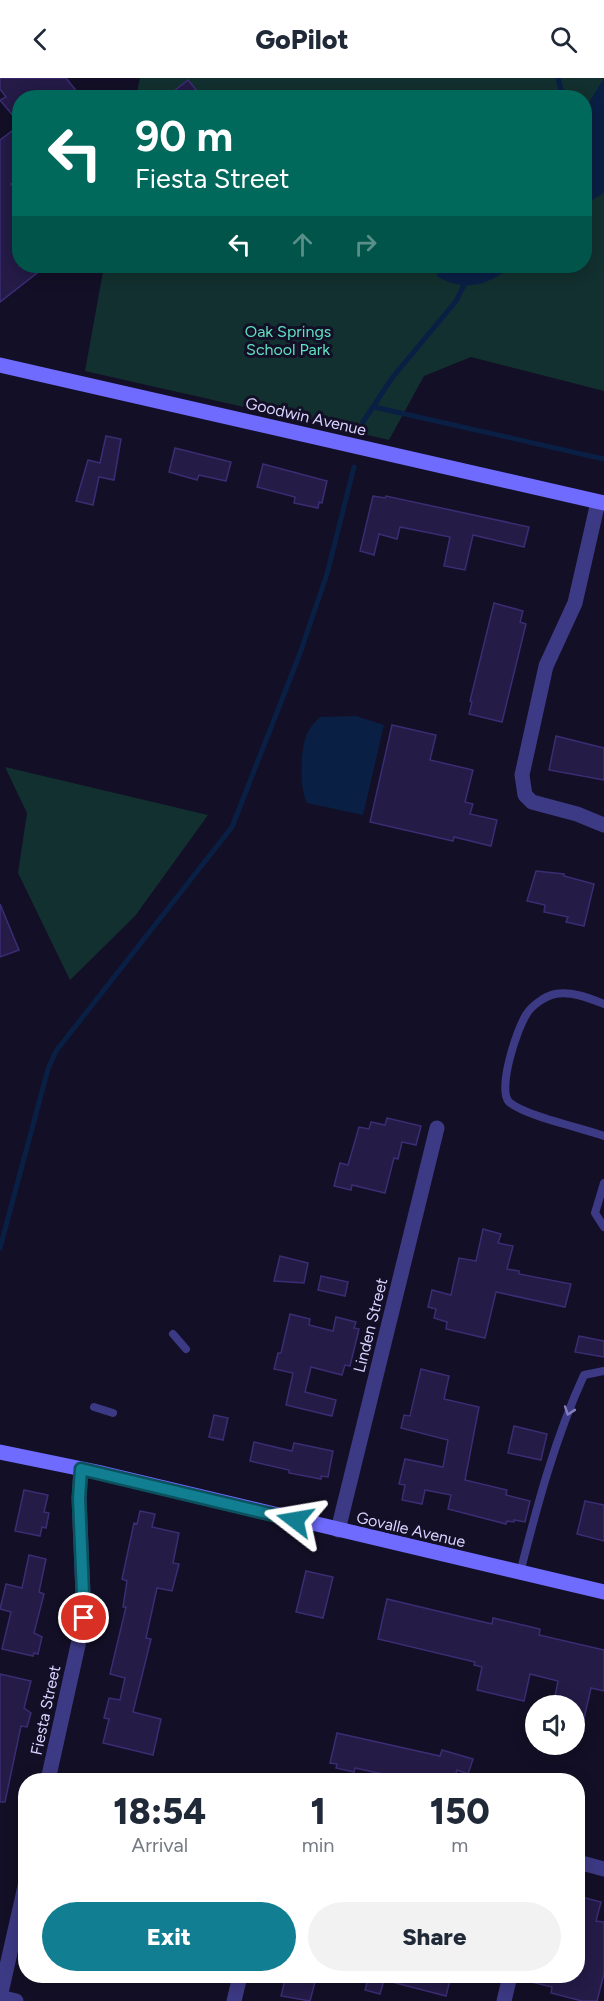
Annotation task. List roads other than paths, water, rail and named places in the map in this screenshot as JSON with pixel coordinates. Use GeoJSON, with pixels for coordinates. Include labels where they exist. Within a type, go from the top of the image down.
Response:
{"type":"FeatureCollection","features":[{"type":"Feature","properties":{"kind":"street","name":"Goodwin Avenue"},"geometry":{"type":"LineString","coordinates":[[0,365],[601,502]]}},
{"type":"Feature","properties":{"kind":"street"},"geometry":{"type":"LineString","coordinates":[[601,502],[575,603],[546,666],[522,767],[525,795],[532,802],[577,814],[604,825]]}},
{"type":"Feature","properties":{"kind":"street","name":"Linden Street"},"geometry":{"type":"LineString","coordinates":[[338,1530],[437,1128]]}},
{"type":"Feature","properties":{"kind":"street","name":"Govalle Avenue"},"geometry":{"type":"LineString","coordinates":[[1,1452],[604,1592]]}},
{"type":"Feature","properties":{"kind":"street","name":"Fiesta Street"},"geometry":{"type":"LineString","coordinates":[[50,1773],[84,1618],[79,1498],[81,1469]]}},
{"type":"Feature","properties":{"kind":"street"},"geometry":{"type":"LineString","coordinates":[[585,1864],[604,1869]]}},
{"type":"Feature","properties":{"kind":"street"},"geometry":{"type":"LineString","coordinates":[[16,2001],[0,1997],[18,1917]]}},
{"type":"Feature","properties":{"kind":"street"},"geometry":{"type":"LineString","coordinates":[[234,2001],[238,1983]]}},
{"type":"Feature","properties":{"kind":"street"},"geometry":{"type":"LineString","coordinates":[[504,2001],[508,1983]]}},
{"type":"Feature","properties":{"kind":"lane"},"geometry":{"type":"LineString","coordinates":[[604,1004],[582,995],[556,994],[544,998],[526,1014],[511,1053],[504,1093],[508,1101],[522,1110],[604,1136]]}},
{"type":"Feature","properties":{"kind":"lane"},"geometry":{"type":"LineString","coordinates":[[604,1183],[595,1213],[604,1227]]}},
{"type":"Feature","properties":{"kind":"lane"},"geometry":{"type":"LineString","coordinates":[[173,1334],[186,1349]]}},
{"type":"Feature","properties":{"kind":"lane"},"geometry":{"type":"LineString","coordinates":[[520,1573],[544,1478],[571,1403],[584,1375],[604,1371]]}},
{"type":"Feature","properties":{"kind":"lane"},"geometry":{"type":"LineString","coordinates":[[94,1407],[113,1413]]}},
{"type":"Feature","properties":{"kind":"water"},"geometry":{"type":"Polygon","coordinates":[[[604,78],[604,193],[592,200],[592,98],[604,78]]]}},
{"type":"Feature","properties":{"kind":"water"},"geometry":{"type":"Polygon","coordinates":[[[437,273],[503,273],[486,282],[468,285],[459,285],[438,277],[437,273]]]}},
{"type":"Feature","properties":{"kind":"water"},"geometry":{"type":"Polygon","coordinates":[[[356,716],[384,725],[363,815],[307,803],[304,796],[301,767],[303,747],[309,730],[320,717],[356,716]]]}},
{"type":"Feature","properties":{"kind":"waterway"},"geometry":{"type":"LineString","coordinates":[[558,78],[561,90]]}},
{"type":"Feature","properties":{"kind":"waterway"},"geometry":{"type":"LineString","coordinates":[[363,422],[392,378],[456,301],[466,281]]}},
{"type":"Feature","properties":{"kind":"waterway"},"geometry":{"type":"LineString","coordinates":[[374,407],[604,459]]}},
{"type":"Feature","properties":{"kind":"waterway"},"geometry":{"type":"LineString","coordinates":[[0,1248],[48,1069],[56,1051],[232,827],[299,656],[327,574],[354,467]]}},
{"type":"Feature","properties":{"kind":"park label","name":"Oak Springs School Park"},"geometry":{"type":"Point","coordinates":[288,340]}}]}
